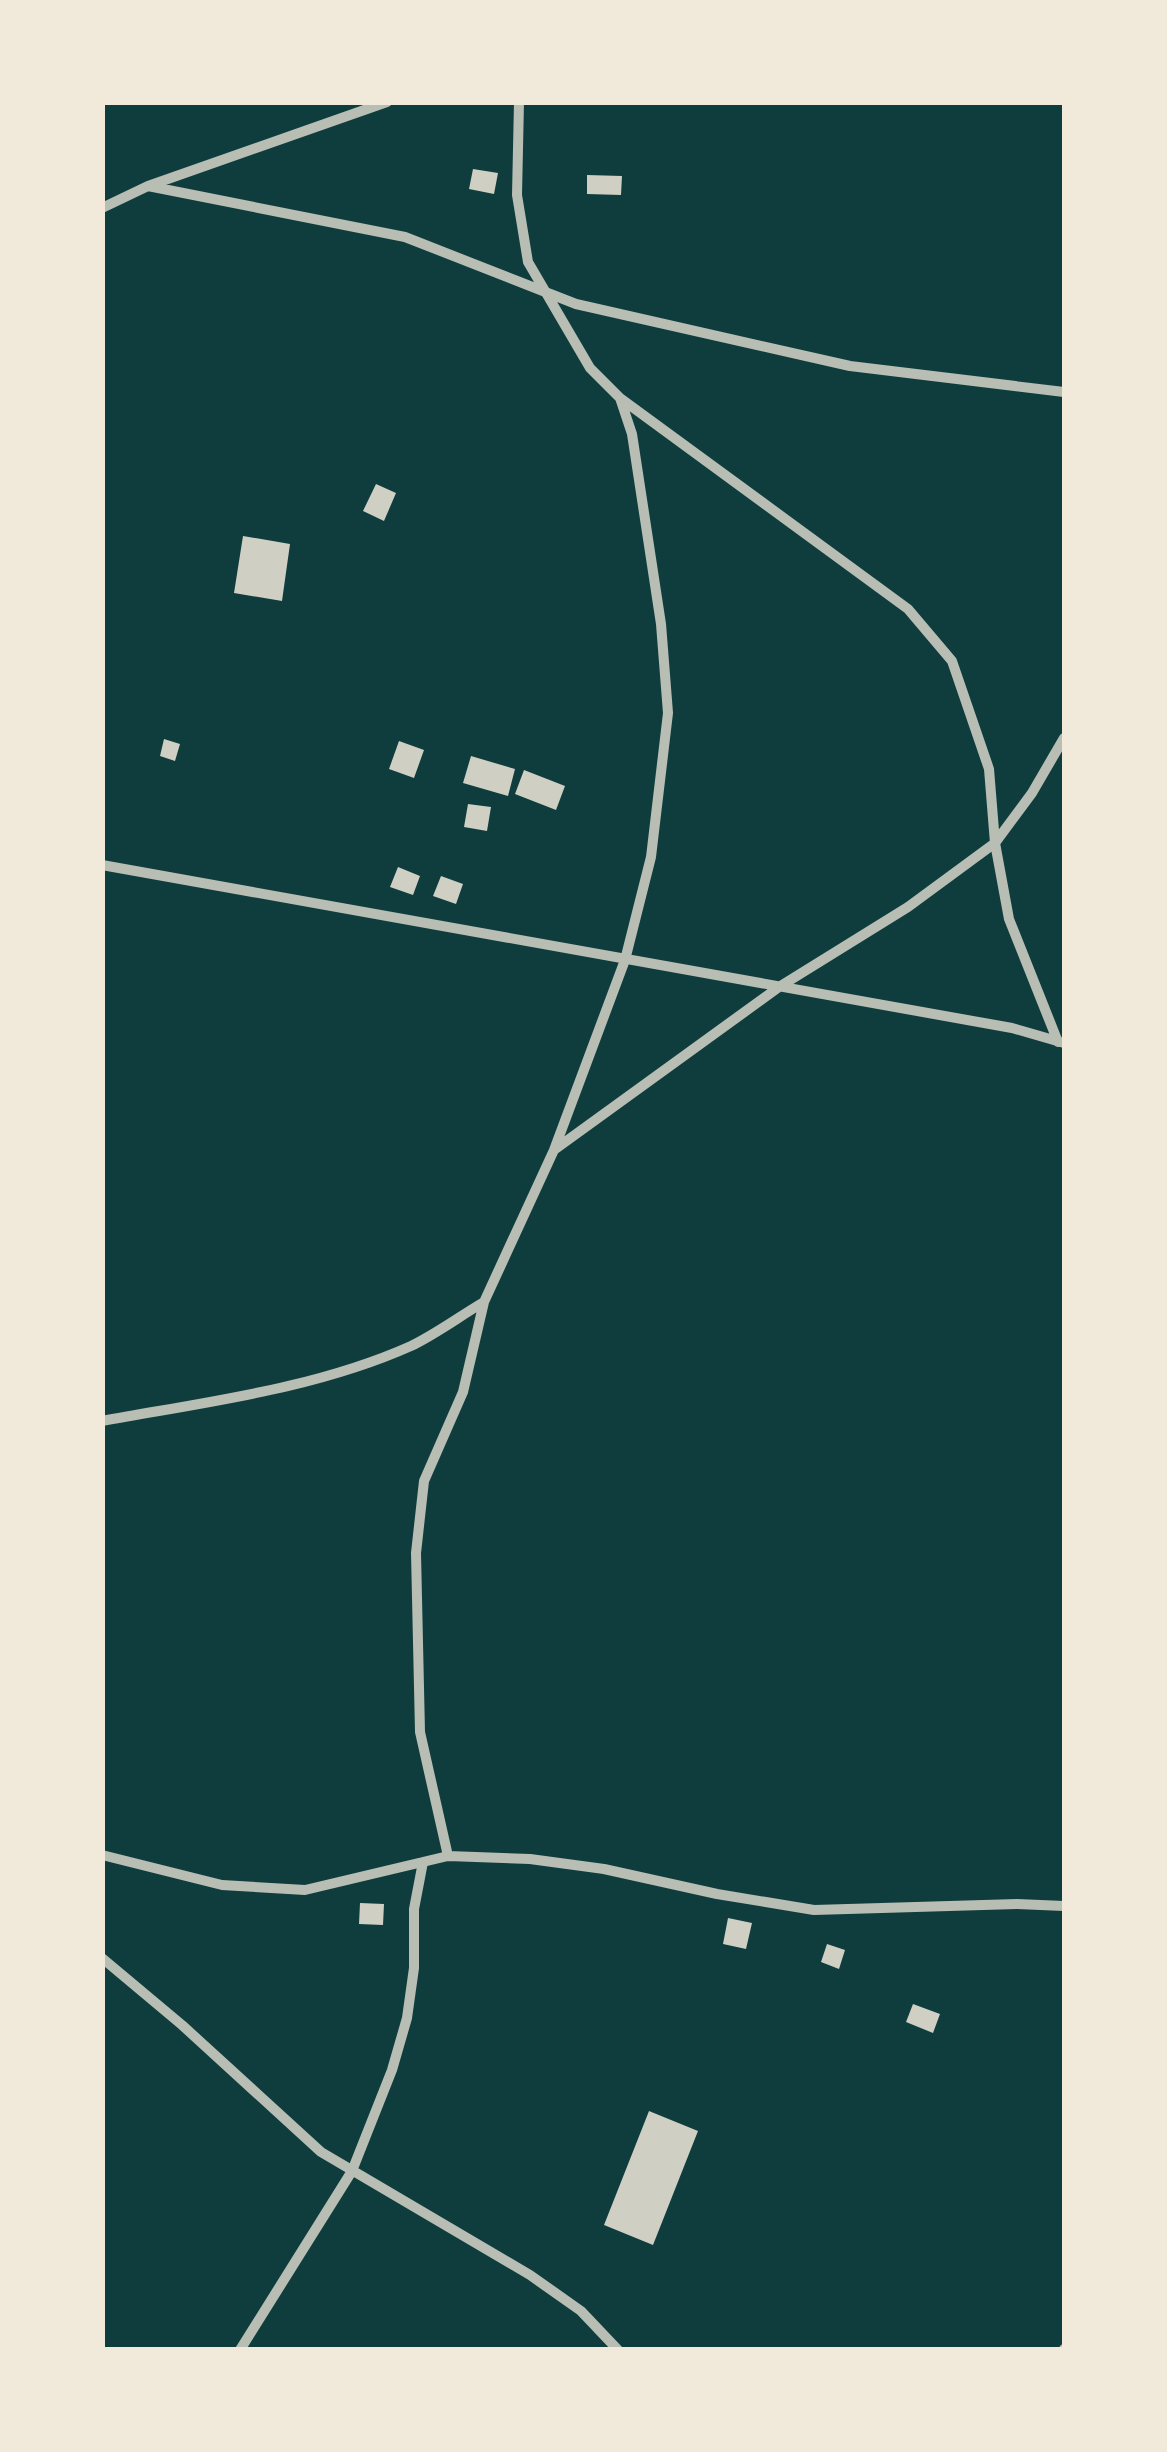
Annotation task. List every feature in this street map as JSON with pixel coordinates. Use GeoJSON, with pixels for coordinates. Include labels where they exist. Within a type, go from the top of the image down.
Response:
{"type":"FeatureCollection","features":[{"type":"Feature","properties":{"kind":"street"},"geometry":{"type":"LineString","coordinates":[[102,208],[148,186],[387,102]]}},
{"type":"Feature","properties":{"kind":"street"},"geometry":{"type":"LineString","coordinates":[[520,102],[518,195],[528,262],[590,368],[620,398],[908,610],[952,661],[989,769],[995,844],[1010,919],[1062,1043]]}},
{"type":"Feature","properties":{"kind":"street"},"geometry":{"type":"LineString","coordinates":[[148,186],[405,237],[576,304],[850,366],[1064,392]]}},
{"type":"Feature","properties":{"kind":"street"},"geometry":{"type":"LineString","coordinates":[[448,1856],[420,1732],[416,1554],[424,1481],[463,1392],[484,1302],[554,1150],[625,960],[651,857],[668,712],[661,624],[632,434],[620,398]]}},
{"type":"Feature","properties":{"kind":"street"},"geometry":{"type":"LineString","coordinates":[[554,1150],[779,987],[908,907],[995,844],[1032,794],[1064,738]]}},
{"type":"Feature","properties":{"kind":"street"},"geometry":{"type":"LineString","coordinates":[[102,865],[1012,1028],[1062,1043]]}},
{"type":"Feature","properties":{"kind":"street"},"geometry":{"type":"LineString","coordinates":[[102,1421],[235,1397],[342,1372],[413,1345],[484,1302]]}},
{"type":"Feature","properties":{"kind":"street"},"geometry":{"type":"LineString","coordinates":[[102,1854],[222,1885],[305,1890],[448,1856],[530,1860],[604,1870],[814,1910],[1064,1906]]}},
{"type":"Feature","properties":{"kind":"street"},"geometry":{"type":"LineString","coordinates":[[240,2350],[352,2170],[392,2070],[407,2018],[414,1968],[414,1909],[423,1862]]}},
{"type":"Feature","properties":{"kind":"street"},"geometry":{"type":"LineString","coordinates":[[102,1958],[182,2025],[320,2152],[530,2275],[581,2311],[618,2350]]}},
{"type":"Feature","properties":{"kind":"building"},"geometry":{"type":"Polygon","coordinates":[[[473,169],[498,173],[494,194],[469,189],[473,169]]]}},
{"type":"Feature","properties":{"kind":"building"},"geometry":{"type":"Polygon","coordinates":[[[587,175],[622,176],[621,195],[587,194],[587,175]]]}},
{"type":"Feature","properties":{"kind":"building"},"geometry":{"type":"Polygon","coordinates":[[[376,484],[396,493],[384,521],[363,511],[376,484]]]}},
{"type":"Feature","properties":{"kind":"building"},"geometry":{"type":"Polygon","coordinates":[[[243,536],[290,544],[282,601],[234,593],[243,536]]]}},
{"type":"Feature","properties":{"kind":"building"},"geometry":{"type":"Polygon","coordinates":[[[164,739],[180,744],[175,761],[160,756],[164,739]]]}},
{"type":"Feature","properties":{"kind":"building"},"geometry":{"type":"Polygon","coordinates":[[[399,741],[424,750],[414,778],[389,769],[399,741]]]}},
{"type":"Feature","properties":{"kind":"building"},"geometry":{"type":"Polygon","coordinates":[[[471,756],[515,769],[508,796],[463,783],[471,756]]]}},
{"type":"Feature","properties":{"kind":"building"},"geometry":{"type":"Polygon","coordinates":[[[524,770],[565,786],[556,810],[515,794],[524,770]]]}},
{"type":"Feature","properties":{"kind":"building"},"geometry":{"type":"Polygon","coordinates":[[[468,804],[491,807],[487,831],[464,827],[468,804]]]}},
{"type":"Feature","properties":{"kind":"building"},"geometry":{"type":"Polygon","coordinates":[[[398,867],[420,876],[413,895],[390,887],[398,867]]]}},
{"type":"Feature","properties":{"kind":"building"},"geometry":{"type":"Polygon","coordinates":[[[441,876],[463,884],[456,904],[433,896],[441,876]]]}},
{"type":"Feature","properties":{"kind":"building"},"geometry":{"type":"Polygon","coordinates":[[[360,1903],[384,1904],[383,1925],[359,1924],[360,1903]]]}},
{"type":"Feature","properties":{"kind":"building"},"geometry":{"type":"Polygon","coordinates":[[[728,1918],[752,1923],[746,1949],[723,1944],[728,1918]]]}},
{"type":"Feature","properties":{"kind":"building"},"geometry":{"type":"Polygon","coordinates":[[[827,1944],[845,1950],[839,1969],[821,1962],[827,1944]]]}},
{"type":"Feature","properties":{"kind":"building"},"geometry":{"type":"Polygon","coordinates":[[[913,2004],[940,2014],[933,2033],[906,2022],[913,2004]]]}},
{"type":"Feature","properties":{"kind":"building"},"geometry":{"type":"Polygon","coordinates":[[[649,2111],[698,2131],[653,2245],[604,2225],[649,2111]]]}}]}
